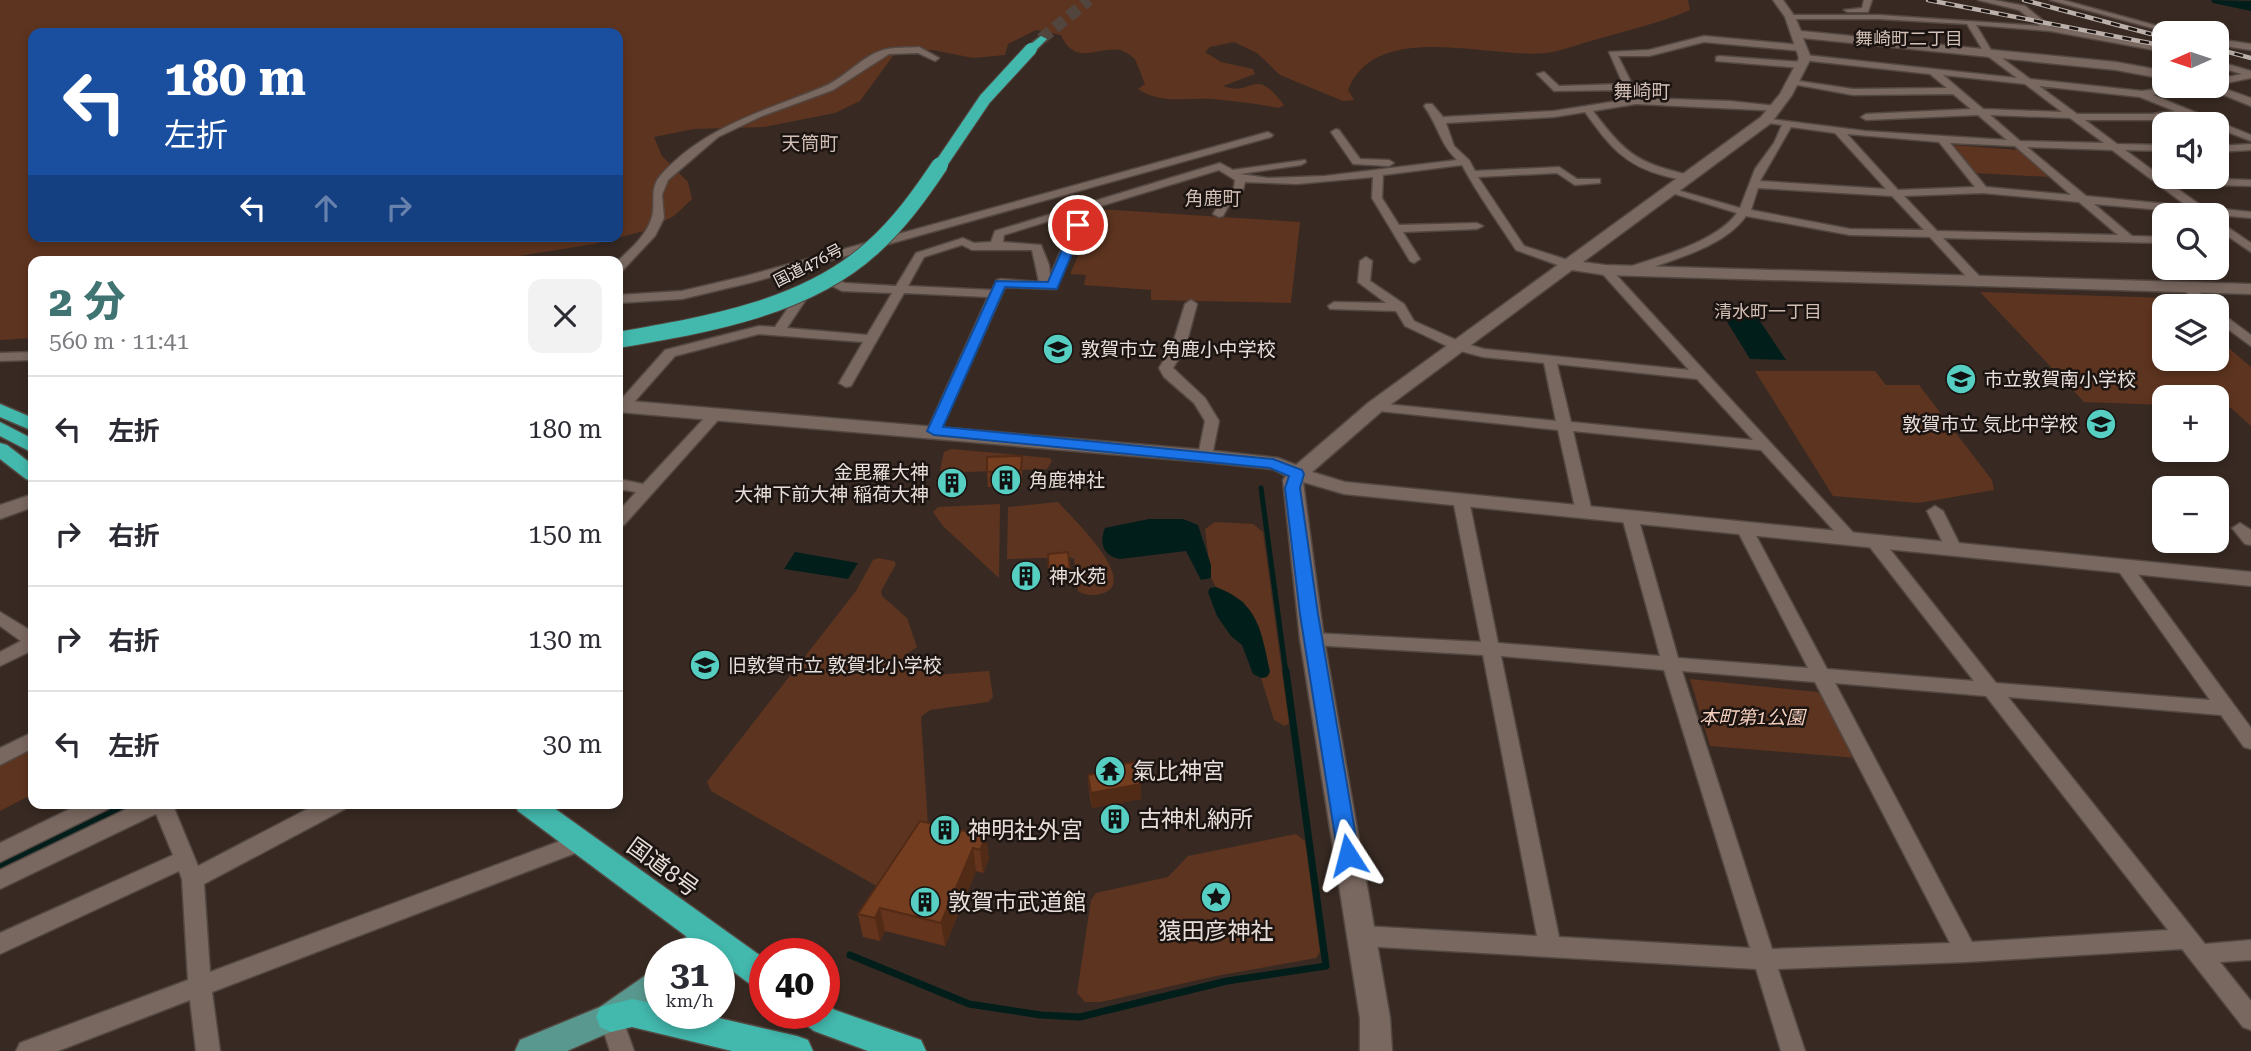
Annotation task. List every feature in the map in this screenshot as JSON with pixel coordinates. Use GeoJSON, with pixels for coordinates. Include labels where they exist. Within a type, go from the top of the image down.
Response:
{"type":"FeatureCollection","features":[{"type":"Feature","properties":{"kind":"highway","name":"国道476号"},"geometry":{"type":"LineString","coordinates":[[623,339],[701,324],[771,303],[821,281],[860,258],[900,221],[991,92],[1036,44]]}},
{"type":"Feature","properties":{"kind":"highway"},"geometry":{"type":"LineString","coordinates":[[0,410],[28,423]]}},
{"type":"Feature","properties":{"kind":"highway"},"geometry":{"type":"LineString","coordinates":[[0,428],[28,444]]}},
{"type":"Feature","properties":{"kind":"highway"},"geometry":{"type":"LineString","coordinates":[[0,449],[28,471]]}},
{"type":"Feature","properties":{"kind":"highway","name":"国道8号"},"geometry":{"type":"LineString","coordinates":[[535,809],[579,843],[690,938]]}},
{"type":"Feature","properties":{"kind":"highway"},"geometry":{"type":"LineString","coordinates":[[611,1017],[632,1013],[797,1051]]}},
{"type":"Feature","properties":{"kind":"highway"},"geometry":{"type":"LineString","coordinates":[[840,1026],[910,1051]]}},
{"type":"Feature","properties":{"kind":"main road"},"geometry":{"type":"LineString","coordinates":[[531,1051],[611,1017],[644,993]]}},
{"type":"Feature","properties":{"kind":"street"},"geometry":{"type":"LineString","coordinates":[[1784,9],[1865,10],[1868,0]]}},
{"type":"Feature","properties":{"kind":"street"},"geometry":{"type":"LineString","coordinates":[[1982,0],[2022,8],[2050,29]]}},
{"type":"Feature","properties":{"kind":"street"},"geometry":{"type":"LineString","coordinates":[[2054,0],[2152,26]]}},
{"type":"Feature","properties":{"kind":"street"},"geometry":{"type":"LineString","coordinates":[[1784,9],[2050,29],[2152,47]]}},
{"type":"Feature","properties":{"kind":"street"},"geometry":{"type":"LineString","coordinates":[[1376,1051],[1375,1018],[1312,639],[1292,488],[1297,474],[1375,407],[1689,178],[1771,114],[1792,83],[1801,51],[1784,9]]}},
{"type":"Feature","properties":{"kind":"street"},"geometry":{"type":"LineString","coordinates":[[1970,22],[1988,52],[2152,174]]}},
{"type":"Feature","properties":{"kind":"street"},"geometry":{"type":"LineString","coordinates":[[1636,101],[1612,54],[1649,53],[1703,39],[1931,70],[2142,94],[2187,112]]}},
{"type":"Feature","properties":{"kind":"street"},"geometry":{"type":"LineString","coordinates":[[2230,44],[2251,47]]}},
{"type":"Feature","properties":{"kind":"street"},"geometry":{"type":"LineString","coordinates":[[623,263],[649,236],[658,218],[657,195],[663,179],[715,135],[759,114],[830,88],[888,51],[919,50],[936,58]]}},
{"type":"Feature","properties":{"kind":"street"},"geometry":{"type":"LineString","coordinates":[[1719,59],[1801,51],[1988,52],[2152,73]]}},
{"type":"Feature","properties":{"kind":"street"},"geometry":{"type":"LineString","coordinates":[[2230,68],[2251,75]]}},
{"type":"Feature","properties":{"kind":"street"},"geometry":{"type":"LineString","coordinates":[[1931,70],[2129,239]]}},
{"type":"Feature","properties":{"kind":"street"},"geometry":{"type":"LineString","coordinates":[[1541,74],[1557,89],[1628,87]]}},
{"type":"Feature","properties":{"kind":"street"},"geometry":{"type":"LineString","coordinates":[[2230,79],[2251,75]]}},
{"type":"Feature","properties":{"kind":"street"},"geometry":{"type":"LineString","coordinates":[[1792,83],[1859,104],[1978,112],[2152,117]]}},
{"type":"Feature","properties":{"kind":"street"},"geometry":{"type":"LineString","coordinates":[[1589,88],[1608,106]]}},
{"type":"Feature","properties":{"kind":"street"},"geometry":{"type":"LineString","coordinates":[[1859,104],[1954,91]]}},
{"type":"Feature","properties":{"kind":"street"},"geometry":{"type":"LineString","coordinates":[[2142,94],[2152,93]]}},
{"type":"Feature","properties":{"kind":"street"},"geometry":{"type":"LineString","coordinates":[[2230,94],[2251,102]]}},
{"type":"Feature","properties":{"kind":"street"},"geometry":{"type":"LineString","coordinates":[[1440,120],[1588,110],[1636,101],[1729,104],[1771,114],[1787,124],[1840,133],[1944,142],[2152,147]]}},
{"type":"Feature","properties":{"kind":"street"},"geometry":{"type":"LineString","coordinates":[[1859,104],[1875,136]]}},
{"type":"Feature","properties":{"kind":"street"},"geometry":{"type":"LineString","coordinates":[[1429,106],[1440,120],[1449,147],[1463,160],[1484,197],[1499,213],[1520,248],[1570,265],[1605,270],[2251,289]]}},
{"type":"Feature","properties":{"kind":"street"},"geometry":{"type":"LineString","coordinates":[[1588,110],[1626,158],[1652,170],[1689,178]]}},
{"type":"Feature","properties":{"kind":"street"},"geometry":{"type":"LineString","coordinates":[[1633,270],[1701,244],[1720,233],[1744,212],[1753,184],[1782,141],[1787,124]]}},
{"type":"Feature","properties":{"kind":"street"},"geometry":{"type":"LineString","coordinates":[[2229,129],[2251,138]]}},
{"type":"Feature","properties":{"kind":"street"},"geometry":{"type":"LineString","coordinates":[[1336,132],[1357,162],[1364,164],[1463,160]]}},
{"type":"Feature","properties":{"kind":"street"},"geometry":{"type":"LineString","coordinates":[[1840,133],[1978,282]]}},
{"type":"Feature","properties":{"kind":"street"},"geometry":{"type":"LineString","coordinates":[[623,299],[682,295],[749,279],[1268,135]]}},
{"type":"Feature","properties":{"kind":"street"},"geometry":{"type":"LineString","coordinates":[[1944,142],[1983,190]]}},
{"type":"Feature","properties":{"kind":"street"},"geometry":{"type":"LineString","coordinates":[[2229,148],[2251,147]]}},
{"type":"Feature","properties":{"kind":"street"},"geometry":{"type":"LineString","coordinates":[[996,245],[999,233],[1220,166],[1237,176],[1296,182],[1378,174],[1463,160]]}},
{"type":"Feature","properties":{"kind":"street"},"geometry":{"type":"LineString","coordinates":[[1237,176],[1301,162]]}},
{"type":"Feature","properties":{"kind":"street"},"geometry":{"type":"LineString","coordinates":[[1472,174],[1559,170],[1575,182],[1596,181]]}},
{"type":"Feature","properties":{"kind":"street"},"geometry":{"type":"LineString","coordinates":[[1378,174],[1377,198],[1414,259]]}},
{"type":"Feature","properties":{"kind":"street"},"geometry":{"type":"LineString","coordinates":[[1219,214],[1230,194],[1239,188],[1237,176]]}},
{"type":"Feature","properties":{"kind":"street"},"geometry":{"type":"LineString","coordinates":[[2229,182],[2251,183]]}},
{"type":"Feature","properties":{"kind":"street"},"geometry":{"type":"LineString","coordinates":[[1753,184],[1896,193],[1983,190],[2152,208]]}},
{"type":"Feature","properties":{"kind":"street"},"geometry":{"type":"LineString","coordinates":[[2172,189],[2191,203]]}},
{"type":"Feature","properties":{"kind":"street"},"geometry":{"type":"LineString","coordinates":[[1670,191],[1744,212],[1850,232],[2152,240]]}},
{"type":"Feature","properties":{"kind":"street"},"geometry":{"type":"LineString","coordinates":[[934,431],[1001,283],[1052,286],[1087,205]]}},
{"type":"Feature","properties":{"kind":"street"},"geometry":{"type":"LineString","coordinates":[[2229,214],[2251,215]]}},
{"type":"Feature","properties":{"kind":"street"},"geometry":{"type":"LineString","coordinates":[[1394,229],[1476,226]]}},
{"type":"Feature","properties":{"kind":"street"},"geometry":{"type":"LineString","coordinates":[[2229,232],[2248,245]]}},
{"type":"Feature","properties":{"kind":"street"},"geometry":{"type":"LineString","coordinates":[[846,383],[920,255],[963,241],[972,247],[1037,247],[1043,265],[1045,286]]}},
{"type":"Feature","properties":{"kind":"street"},"geometry":{"type":"LineString","coordinates":[[2229,243],[2248,245]]}},
{"type":"Feature","properties":{"kind":"street"},"geometry":{"type":"LineString","coordinates":[[1366,261],[1364,282],[1400,307],[1409,323],[1458,346],[1483,353],[1702,375]]}},
{"type":"Feature","properties":{"kind":"street"},"geometry":{"type":"LineString","coordinates":[[1605,270],[1852,540]]}},
{"type":"Feature","properties":{"kind":"street"},"geometry":{"type":"LineString","coordinates":[[778,332],[807,289],[833,282],[842,287],[996,294]]}},
{"type":"Feature","properties":{"kind":"street"},"geometry":{"type":"LineString","coordinates":[[2186,287],[2194,294]]}},
{"type":"Feature","properties":{"kind":"street"},"geometry":{"type":"LineString","coordinates":[[1191,304],[1178,349],[1166,368],[1169,374],[1200,401],[1211,418],[1205,456]]}},
{"type":"Feature","properties":{"kind":"street"},"geometry":{"type":"LineString","coordinates":[[1334,306],[1400,307]]}},
{"type":"Feature","properties":{"kind":"street"},"geometry":{"type":"LineString","coordinates":[[2229,324],[2251,342]]}},
{"type":"Feature","properties":{"kind":"street"},"geometry":{"type":"LineString","coordinates":[[623,403],[670,353],[759,330],[871,340]]}},
{"type":"Feature","properties":{"kind":"street"},"geometry":{"type":"LineString","coordinates":[[0,357],[28,356]]}},
{"type":"Feature","properties":{"kind":"street"},"geometry":{"type":"LineString","coordinates":[[1550,360],[1584,512]]}},
{"type":"Feature","properties":{"kind":"street"},"geometry":{"type":"LineString","coordinates":[[623,406],[934,431],[1273,463],[1297,474],[1344,488],[2251,579]]}},
{"type":"Feature","properties":{"kind":"street"},"geometry":{"type":"LineString","coordinates":[[1375,407],[1766,446]]}},
{"type":"Feature","properties":{"kind":"street"},"geometry":{"type":"LineString","coordinates":[[623,515],[715,415]]}},
{"type":"Feature","properties":{"kind":"street"},"geometry":{"type":"LineString","coordinates":[[623,485],[647,489]]}},
{"type":"Feature","properties":{"kind":"street"},"geometry":{"type":"LineString","coordinates":[[1461,500],[1550,947]]}},
{"type":"Feature","properties":{"kind":"street"},"geometry":{"type":"LineString","coordinates":[[0,512],[28,502]]}},
{"type":"Feature","properties":{"kind":"street"},"geometry":{"type":"LineString","coordinates":[[1935,511],[1954,549]]}},
{"type":"Feature","properties":{"kind":"street"},"geometry":{"type":"LineString","coordinates":[[1630,517],[1671,664],[1793,1051]]}},
{"type":"Feature","properties":{"kind":"street"},"geometry":{"type":"LineString","coordinates":[[1744,528],[1966,952]]}},
{"type":"Feature","properties":{"kind":"street"},"geometry":{"type":"LineString","coordinates":[[1875,542],[2251,1019]]}},
{"type":"Feature","properties":{"kind":"street"},"geometry":{"type":"LineString","coordinates":[[2123,566],[2251,742]]}},
{"type":"Feature","properties":{"kind":"street"},"geometry":{"type":"LineString","coordinates":[[0,618],[28,638]]}},
{"type":"Feature","properties":{"kind":"street"},"geometry":{"type":"LineString","coordinates":[[1312,639],[1489,649],[2226,708]]}},
{"type":"Feature","properties":{"kind":"street"},"geometry":{"type":"LineString","coordinates":[[0,660],[28,644]]}},
{"type":"Feature","properties":{"kind":"street"},"geometry":{"type":"LineString","coordinates":[[0,757],[28,742]]}},
{"type":"Feature","properties":{"kind":"street"},"geometry":{"type":"LineString","coordinates":[[0,853],[89,809]]}},
{"type":"Feature","properties":{"kind":"street"},"geometry":{"type":"LineString","coordinates":[[0,880],[148,809]]}},
{"type":"Feature","properties":{"kind":"street"},"geometry":{"type":"LineString","coordinates":[[164,809],[189,869],[208,1051]]}},
{"type":"Feature","properties":{"kind":"street"},"geometry":{"type":"LineString","coordinates":[[0,944],[189,869],[324,809]]}},
{"type":"Feature","properties":{"kind":"street"},"geometry":{"type":"LineString","coordinates":[[28,1051],[579,843]]}},
{"type":"Feature","properties":{"kind":"street"},"geometry":{"type":"LineString","coordinates":[[1362,936],[1763,959],[2192,946],[2251,950]]}},
{"type":"Feature","properties":{"kind":"street"},"geometry":{"type":"LineString","coordinates":[[611,1017],[622,1051]]}},
{"type":"Feature","properties":{"kind":"green space"},"geometry":{"type":"Polygon","coordinates":[[[0,0],[1688,0],[1690,10],[1656,23],[1546,53],[1436,47],[1408,49],[1383,55],[1362,68],[1348,90],[1354,100],[1343,101],[1280,75],[1257,53],[1234,42],[1210,47],[1205,52],[1221,62],[1253,69],[1255,74],[1223,86],[1233,89],[1259,84],[1266,86],[1284,105],[1279,108],[1213,99],[1156,97],[1138,89],[1145,84],[1135,59],[1126,52],[1112,50],[1080,53],[1067,45],[1061,35],[1036,30],[1008,44],[1005,55],[973,58],[933,50],[911,50],[893,56],[860,101],[835,113],[764,127],[694,129],[654,137],[662,156],[688,182],[692,199],[674,216],[644,231],[623,236],[623,28],[28,28],[28,242],[602,242],[519,256],[28,256],[28,338],[0,340],[0,0]]]}},
{"type":"Feature","properties":{"kind":"green space"},"geometry":{"type":"Polygon","coordinates":[[[1951,146],[2019,150],[2050,177],[1973,173],[1951,146]]]}},
{"type":"Feature","properties":{"kind":"green space"},"geometry":{"type":"Polygon","coordinates":[[[1099,209],[1300,222],[1291,303],[1151,300],[1151,290],[1084,285],[1086,275],[1070,274],[1099,209]]]}},
{"type":"Feature","properties":{"kind":"green space"},"geometry":{"type":"Polygon","coordinates":[[[1980,292],[2152,297],[2152,371],[2229,371],[2229,348],[2251,367],[2251,426],[2229,408],[2229,385],[2152,385],[2152,405],[2084,402],[1980,292]]]}},
{"type":"Feature","properties":{"kind":"green space"},"geometry":{"type":"Polygon","coordinates":[[[1755,371],[1875,371],[1886,385],[1919,385],[1992,480],[1994,490],[1918,503],[1833,496],[1755,371]]]}},
{"type":"Feature","properties":{"kind":"green space"},"geometry":{"type":"Polygon","coordinates":[[[952,449],[1050,458],[1052,461],[1047,469],[943,473],[940,470],[944,452],[952,449]]]}},
{"type":"Feature","properties":{"kind":"green space"},"geometry":{"type":"Polygon","coordinates":[[[1058,502],[1108,562],[1113,575],[1113,586],[1104,593],[1090,595],[1078,591],[1074,559],[1070,557],[1007,559],[1008,507],[1058,502]]]}},
{"type":"Feature","properties":{"kind":"green space"},"geometry":{"type":"Polygon","coordinates":[[[1000,504],[999,578],[943,526],[933,512],[938,507],[1000,504]]]}},
{"type":"Feature","properties":{"kind":"green space"},"geometry":{"type":"Polygon","coordinates":[[[1215,522],[1253,524],[1263,532],[1289,723],[1285,726],[1274,720],[1261,678],[1267,677],[1244,602],[1216,587],[1211,578],[1205,529],[1215,522]]]}},
{"type":"Feature","properties":{"kind":"green space"},"geometry":{"type":"Polygon","coordinates":[[[878,558],[894,561],[896,564],[881,591],[882,596],[907,618],[917,647],[904,656],[933,675],[989,671],[993,697],[988,702],[930,710],[921,717],[928,825],[880,888],[711,791],[707,782],[856,591],[873,560],[878,558]]]}},
{"type":"Feature","properties":{"kind":"green space","name":"本町第1公園"},"geometry":{"type":"Polygon","coordinates":[[[1690,679],[1817,692],[1825,697],[1857,758],[1710,746],[1690,679]]]}},
{"type":"Feature","properties":{"kind":"green space"},"geometry":{"type":"Polygon","coordinates":[[[28,749],[28,797],[0,811],[0,764],[28,749]]]}},
{"type":"Feature","properties":{"kind":"green space"},"geometry":{"type":"Polygon","coordinates":[[[1296,834],[1305,841],[1320,952],[1316,958],[1216,976],[1101,1002],[1085,1002],[1077,993],[1091,900],[1096,893],[1168,877],[1188,856],[1296,834]]]}},
{"type":"Feature","properties":{"kind":"water"},"geometry":{"type":"Polygon","coordinates":[[[1718,307],[1751,308],[1786,360],[1750,359],[1718,307]]]}},
{"type":"Feature","properties":{"kind":"water"},"geometry":{"type":"Polygon","coordinates":[[[1149,519],[1183,519],[1198,525],[1211,565],[1211,578],[1201,580],[1186,551],[1120,559],[1106,552],[1102,539],[1105,528],[1149,519]]]}},
{"type":"Feature","properties":{"kind":"water"},"geometry":{"type":"Polygon","coordinates":[[[795,552],[858,563],[848,579],[784,569],[795,552]]]}},
{"type":"Feature","properties":{"kind":"water"},"geometry":{"type":"Polygon","coordinates":[[[1216,587],[1241,601],[1256,620],[1270,672],[1267,677],[1261,678],[1253,674],[1242,645],[1231,636],[1217,616],[1208,592],[1210,588],[1216,587]]]}},
{"type":"Feature","properties":{"kind":"building"},"geometry":{"type":"Polygon","coordinates":[[[1022,456],[1021,470],[987,472],[987,457],[1022,456]]]}},
{"type":"Feature","properties":{"kind":"building"},"geometry":{"type":"Polygon","coordinates":[[[1068,552],[1070,570],[1049,571],[1048,554],[1068,552]]]}},
{"type":"Feature","properties":{"kind":"building"},"geometry":{"type":"Polygon","coordinates":[[[1135,762],[1141,784],[1091,793],[1088,775],[1100,773],[1099,768],[1135,762]]]}},
{"type":"Feature","properties":{"kind":"building"},"geometry":{"type":"Polygon","coordinates":[[[920,821],[986,836],[980,850],[973,848],[941,923],[880,908],[875,918],[858,914],[920,821]]]}},
{"type":"Feature","properties":{"kind":"waterway"},"geometry":{"type":"LineString","coordinates":[[2219,0],[2251,6]]}},
{"type":"Feature","properties":{"kind":"waterway"},"geometry":{"type":"LineString","coordinates":[[1261,488],[1286,673]]}},
{"type":"Feature","properties":{"kind":"waterway"},"geometry":{"type":"LineString","coordinates":[[850,955],[969,1004],[1041,1015],[1080,1017],[1227,981],[1326,966],[1286,671]]}},
{"type":"Feature","properties":{"kind":"waterway"},"geometry":{"type":"LineString","coordinates":[[0,867],[119,809]]}},
{"type":"Feature","properties":{"kind":"tunnel"},"geometry":{"type":"LineString","coordinates":[[1041,39],[1089,0]]}},
{"type":"Feature","properties":{"kind":"railway"},"geometry":{"type":"LineString","coordinates":[[1928,0],[2152,43]]}},
{"type":"Feature","properties":{"kind":"railway"},"geometry":{"type":"LineString","coordinates":[[2024,0],[2151,34]]}},
{"type":"Feature","properties":{"kind":"railway"},"geometry":{"type":"LineString","coordinates":[[2230,52],[2251,58]]}},
{"type":"Feature","properties":{"kind":"place","name":"敦賀市立 角鹿小中学校"},"geometry":{"type":"Point","coordinates":[1058,349]}},
{"type":"Feature","properties":{"kind":"place","name":"市立敦賀南小学校"},"geometry":{"type":"Point","coordinates":[1961,379]}},
{"type":"Feature","properties":{"kind":"place","name":"敦賀市立 気比中学校"},"geometry":{"type":"Point","coordinates":[2101,424]}},
{"type":"Feature","properties":{"kind":"place","name":"角鹿神社"},"geometry":{"type":"Point","coordinates":[1006,480]}},
{"type":"Feature","properties":{"kind":"place","name":"金毘羅大神 大神下前大神 稲荷大神"},"geometry":{"type":"Point","coordinates":[952,483]}},
{"type":"Feature","properties":{"kind":"place","name":"神水苑"},"geometry":{"type":"Point","coordinates":[1026,576]}},
{"type":"Feature","properties":{"kind":"place","name":"旧敦賀市立 敦賀北小学校"},"geometry":{"type":"Point","coordinates":[705,665]}},
{"type":"Feature","properties":{"kind":"place","name":"氣比神宮"},"geometry":{"type":"Point","coordinates":[1110,771]}},
{"type":"Feature","properties":{"kind":"place","name":"古神札納所"},"geometry":{"type":"Point","coordinates":[1115,819]}},
{"type":"Feature","properties":{"kind":"place","name":"神明社外宮"},"geometry":{"type":"Point","coordinates":[945,830]}},
{"type":"Feature","properties":{"kind":"place","name":"猿田彦神社"},"geometry":{"type":"Point","coordinates":[1216,897]}},
{"type":"Feature","properties":{"kind":"place","name":"敦賀市武道館"},"geometry":{"type":"Point","coordinates":[925,902]}},
{"type":"Feature","properties":{"kind":"district","name":"舞崎町二丁目"},"geometry":{"type":"Point","coordinates":[1909,39]}},
{"type":"Feature","properties":{"kind":"district","name":"舞崎町"},"geometry":{"type":"Point","coordinates":[1642,91]}},
{"type":"Feature","properties":{"kind":"district","name":"天筒町"},"geometry":{"type":"Point","coordinates":[810,143]}},
{"type":"Feature","properties":{"kind":"district","name":"角鹿町"},"geometry":{"type":"Point","coordinates":[1213,198]}},
{"type":"Feature","properties":{"kind":"district","name":"清水町一丁目"},"geometry":{"type":"Point","coordinates":[1768,312]}},
{"type":"Feature","properties":{"kind":"route"},"geometry":{"type":"LineString","coordinates":[[1078,225],[1052,286],[1001,283],[934,431],[1273,463],[1297,474],[1292,488],[1309,614],[1348,855]]}}]}
